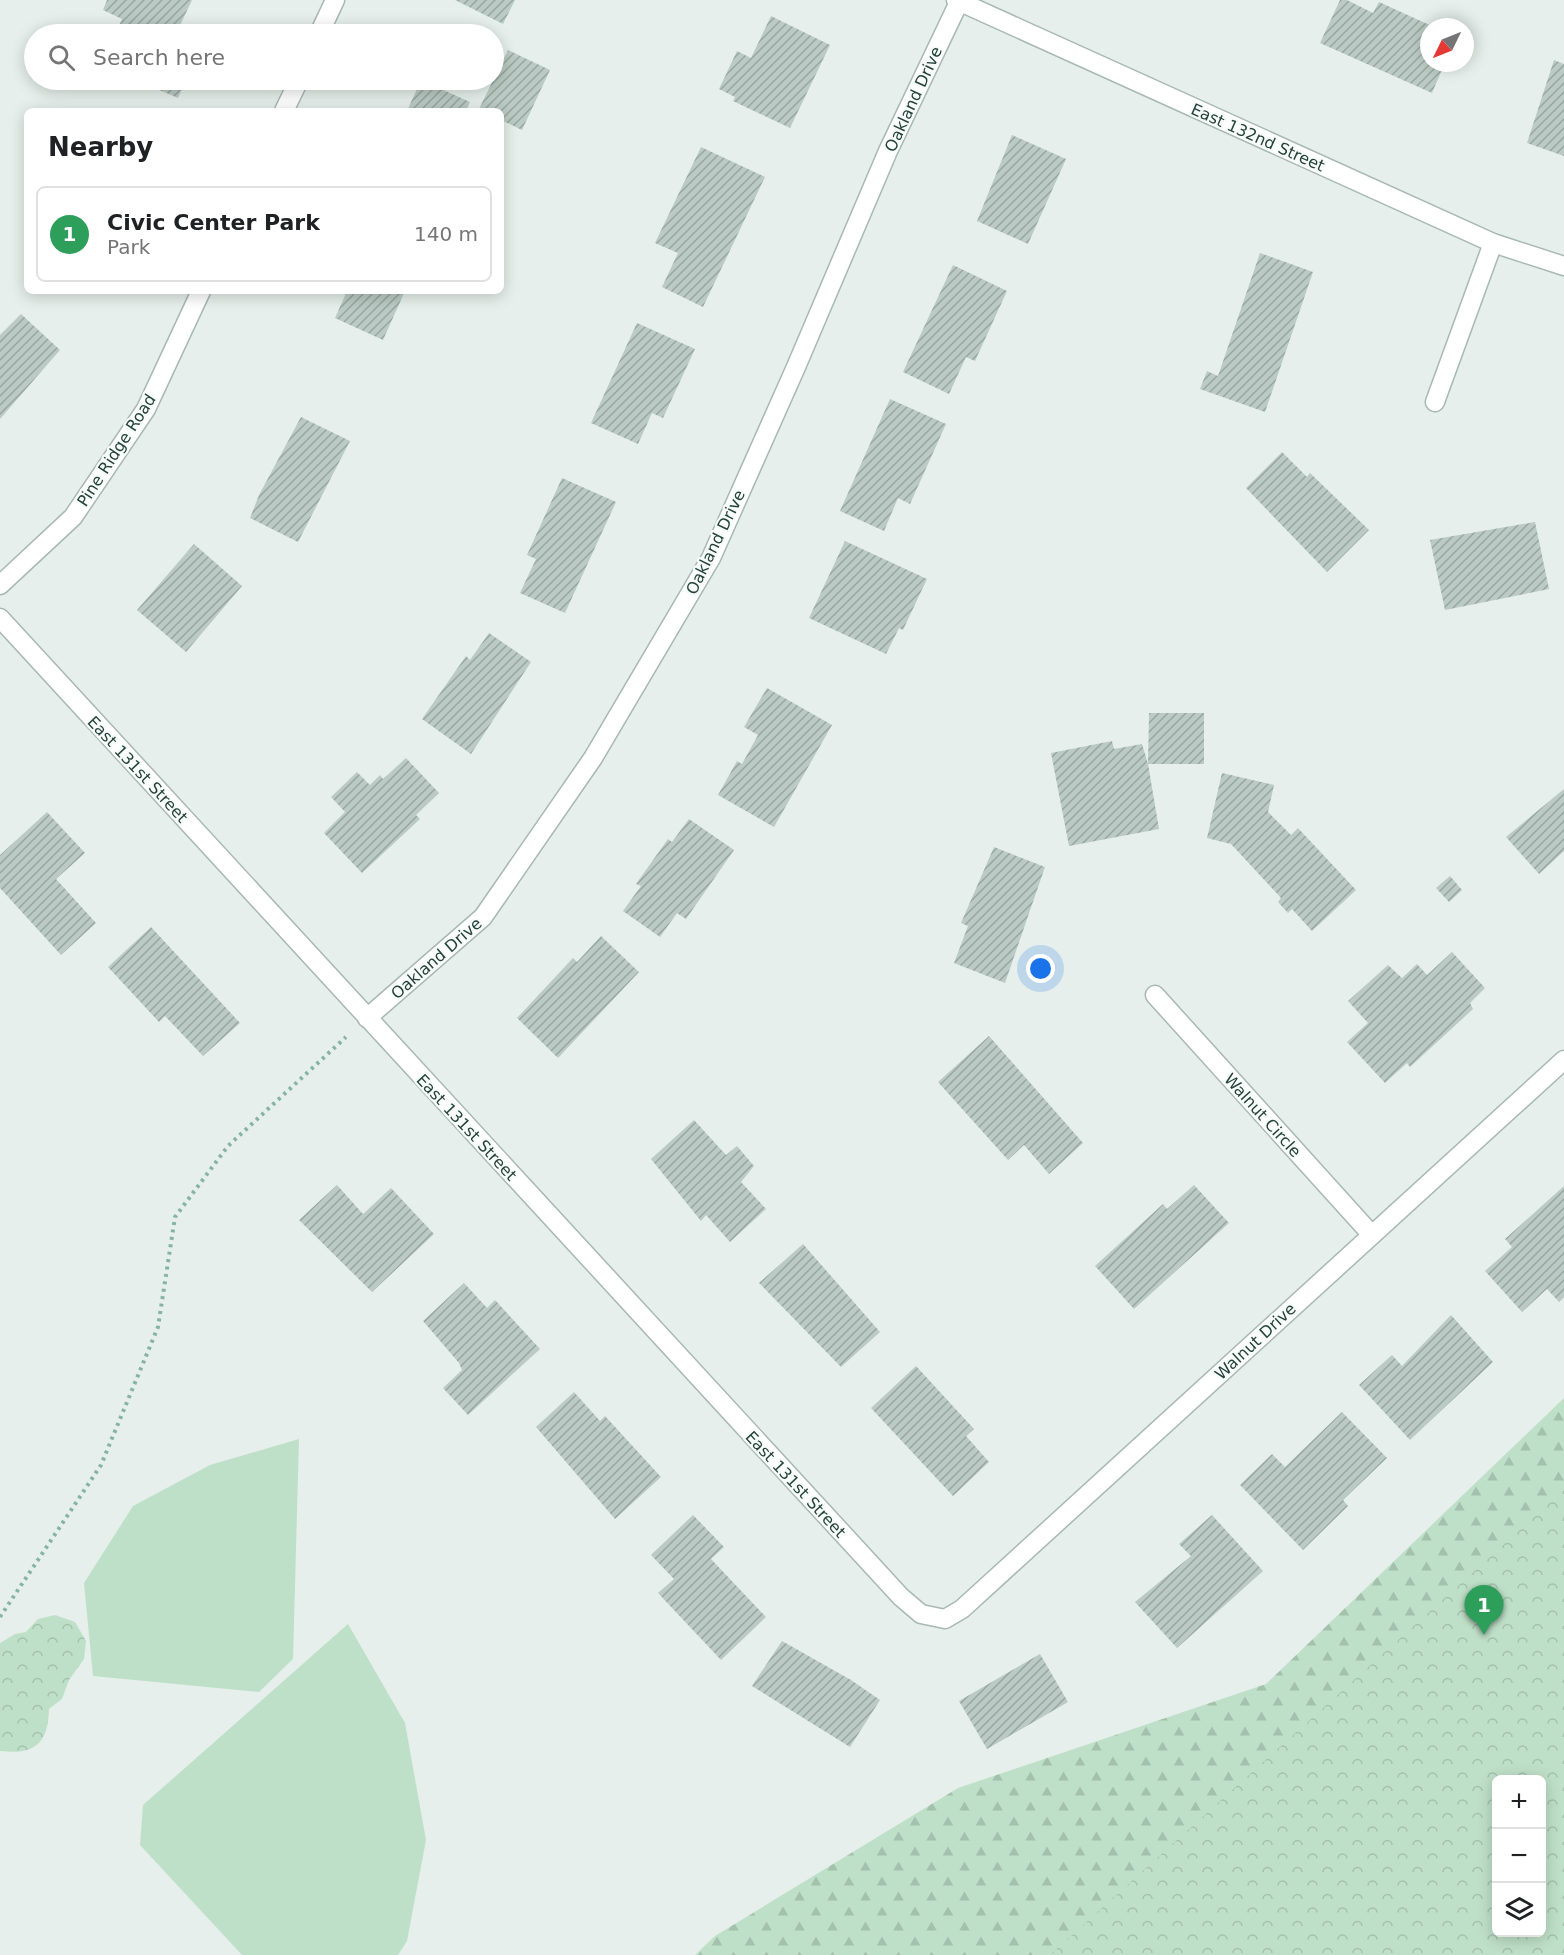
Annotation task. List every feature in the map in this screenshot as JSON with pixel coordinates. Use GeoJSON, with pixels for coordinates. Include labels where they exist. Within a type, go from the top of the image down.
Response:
{"type":"FeatureCollection","features":[{"type":"Feature","properties":{"kind":"street"},"geometry":{"type":"LineString","coordinates":[[324,24],[335,0]]}},
{"type":"Feature","properties":{"kind":"street","name":"East 132nd Street"},"geometry":{"type":"LineString","coordinates":[[958,0],[1493,243],[1564,266]]}},
{"type":"Feature","properties":{"kind":"street","name":"Oakland Drive"},"geometry":{"type":"LineString","coordinates":[[367,1018],[483,917],[593,758],[711,558],[888,152],[958,0]]}},
{"type":"Feature","properties":{"kind":"street"},"geometry":{"type":"LineString","coordinates":[[285,108],[293,90]]}},
{"type":"Feature","properties":{"kind":"street"},"geometry":{"type":"LineString","coordinates":[[1435,402],[1493,243]]}},
{"type":"Feature","properties":{"kind":"street","name":"Pine Ridge Road"},"geometry":{"type":"LineString","coordinates":[[0,585],[73,517],[146,409],[200,294]]}},
{"type":"Feature","properties":{"kind":"street","name":"East 131st Street"},"geometry":{"type":"LineString","coordinates":[[0,618],[901,1597],[921,1614],[945,1619]]}},
{"type":"Feature","properties":{"kind":"street","name":"Walnut Circle"},"geometry":{"type":"LineString","coordinates":[[1155,995],[1371,1234]]}},
{"type":"Feature","properties":{"kind":"street","name":"Walnut Drive"},"geometry":{"type":"LineString","coordinates":[[945,1619],[962,1609],[1564,1060]]}},
{"type":"Feature","properties":{"kind":"path"},"geometry":{"type":"LineString","coordinates":[[0,1617],[101,1465],[158,1327],[175,1217],[228,1146],[367,1018]]}},
{"type":"Feature","properties":{"kind":"green space"},"geometry":{"type":"Polygon","coordinates":[[[1564,1398],[1564,1955],[695,1955],[715,1936],[958,1788],[1266,1684],[1564,1398]]]}},
{"type":"Feature","properties":{"kind":"green space"},"geometry":{"type":"Polygon","coordinates":[[[299,1439],[293,1659],[259,1692],[93,1676],[84,1583],[133,1506],[210,1465],[299,1439]]]}},
{"type":"Feature","properties":{"kind":"green space"},"geometry":{"type":"Polygon","coordinates":[[[1564,1490],[1564,1955],[1050,1955],[1564,1490]]]}},
{"type":"Feature","properties":{"kind":"green space"},"geometry":{"type":"Polygon","coordinates":[[[55,1615],[75,1622],[86,1641],[84,1659],[69,1680],[62,1699],[49,1709],[46,1731],[37,1745],[22,1751],[0,1751],[0,1643],[15,1634],[26,1632],[38,1619],[55,1615]]]}},
{"type":"Feature","properties":{"kind":"green space"},"geometry":{"type":"Polygon","coordinates":[[[348,1624],[405,1723],[426,1840],[407,1941],[398,1955],[242,1955],[140,1845],[143,1805],[348,1624]]]}},
{"type":"Feature","properties":{"kind":"building"},"geometry":{"type":"Polygon","coordinates":[[[107,0],[192,0],[181,24],[120,24],[122,19],[103,10],[107,0]]]}},
{"type":"Feature","properties":{"kind":"building"},"geometry":{"type":"Polygon","coordinates":[[[455,0],[515,0],[503,24],[455,0]]]}},
{"type":"Feature","properties":{"kind":"building"},"geometry":{"type":"Polygon","coordinates":[[[1340,0],[1347,0],[1373,13],[1379,2],[1420,21],[1420,72],[1441,72],[1432,93],[1320,43],[1340,0]]]}},
{"type":"Feature","properties":{"kind":"building"},"geometry":{"type":"Polygon","coordinates":[[[771,16],[830,45],[790,128],[733,101],[735,97],[719,89],[737,51],[751,58],[771,16]]]}},
{"type":"Feature","properties":{"kind":"building"},"geometry":{"type":"Polygon","coordinates":[[[508,50],[550,70],[522,130],[504,121],[504,108],[479,108],[488,90],[504,90],[504,58],[508,50]]]}},
{"type":"Feature","properties":{"kind":"building"},"geometry":{"type":"Polygon","coordinates":[[[1554,60],[1564,64],[1564,156],[1527,143],[1554,60]]]}},
{"type":"Feature","properties":{"kind":"building"},"geometry":{"type":"Polygon","coordinates":[[[159,90],[182,90],[178,98],[159,90]]]}},
{"type":"Feature","properties":{"kind":"building"},"geometry":{"type":"Polygon","coordinates":[[[416,90],[443,90],[470,102],[467,108],[408,108],[416,90]]]}},
{"type":"Feature","properties":{"kind":"building"},"geometry":{"type":"Polygon","coordinates":[[[1012,135],[1066,159],[1028,244],[977,221],[1012,135]]]}},
{"type":"Feature","properties":{"kind":"building"},"geometry":{"type":"Polygon","coordinates":[[[701,147],[765,177],[703,307],[662,287],[678,253],[655,243],[701,147]]]}},
{"type":"Feature","properties":{"kind":"building"},"geometry":{"type":"Polygon","coordinates":[[[1260,253],[1313,272],[1265,412],[1200,389],[1207,371],[1218,376],[1260,253]]]}},
{"type":"Feature","properties":{"kind":"building"},"geometry":{"type":"Polygon","coordinates":[[[953,265],[1007,291],[975,361],[966,357],[949,394],[903,372],[953,265]]]}},
{"type":"Feature","properties":{"kind":"building"},"geometry":{"type":"Polygon","coordinates":[[[346,294],[404,294],[383,340],[335,318],[346,294]]]}},
{"type":"Feature","properties":{"kind":"building"},"geometry":{"type":"Polygon","coordinates":[[[21,314],[60,350],[0,419],[0,335],[21,314]]]}},
{"type":"Feature","properties":{"kind":"building"},"geometry":{"type":"Polygon","coordinates":[[[637,323],[695,349],[663,418],[652,413],[638,444],[591,423],[637,323]]]}},
{"type":"Feature","properties":{"kind":"building"},"geometry":{"type":"Polygon","coordinates":[[[890,399],[946,424],[910,504],[898,498],[884,531],[840,511],[890,399]]]}},
{"type":"Feature","properties":{"kind":"building"},"geometry":{"type":"Polygon","coordinates":[[[301,417],[350,441],[298,542],[250,518],[259,495],[301,417]]]}},
{"type":"Feature","properties":{"kind":"building"},"geometry":{"type":"Polygon","coordinates":[[[1282,452],[1307,477],[1310,473],[1369,530],[1327,572],[1246,488],[1282,452]]]}},
{"type":"Feature","properties":{"kind":"building"},"geometry":{"type":"Polygon","coordinates":[[[562,478],[616,502],[565,613],[520,593],[536,559],[527,555],[562,478]]]}},
{"type":"Feature","properties":{"kind":"building"},"geometry":{"type":"Polygon","coordinates":[[[1535,522],[1549,589],[1445,610],[1430,540],[1535,522]]]}},
{"type":"Feature","properties":{"kind":"building"},"geometry":{"type":"Polygon","coordinates":[[[845,541],[927,579],[903,630],[899,628],[886,654],[809,618],[845,541]]]}},
{"type":"Feature","properties":{"kind":"building"},"geometry":{"type":"Polygon","coordinates":[[[194,544],[242,586],[186,652],[137,610],[194,544]]]}},
{"type":"Feature","properties":{"kind":"building"},"geometry":{"type":"Polygon","coordinates":[[[489,633],[531,662],[471,754],[422,719],[466,656],[470,660],[489,633]]]}},
{"type":"Feature","properties":{"kind":"building"},"geometry":{"type":"Polygon","coordinates":[[[767,688],[832,725],[774,827],[718,795],[737,761],[742,764],[758,735],[744,727],[767,688]]]}},
{"type":"Feature","properties":{"kind":"building"},"geometry":{"type":"Polygon","coordinates":[[[1149,713],[1204,713],[1204,764],[1148,764],[1149,713]]]}},
{"type":"Feature","properties":{"kind":"building"},"geometry":{"type":"Polygon","coordinates":[[[1112,741],[1114,749],[1142,744],[1148,764],[1159,829],[1069,846],[1051,753],[1112,741]]]}},
{"type":"Feature","properties":{"kind":"building"},"geometry":{"type":"Polygon","coordinates":[[[406,758],[439,793],[416,815],[420,819],[362,873],[324,833],[345,812],[331,797],[357,772],[370,785],[380,775],[383,779],[406,758]]]}},
{"type":"Feature","properties":{"kind":"building"},"geometry":{"type":"Polygon","coordinates":[[[1222,773],[1274,785],[1268,812],[1291,835],[1298,828],[1356,890],[1312,931],[1292,909],[1288,913],[1278,902],[1281,898],[1231,844],[1207,838],[1222,773]]]}},
{"type":"Feature","properties":{"kind":"building"},"geometry":{"type":"Polygon","coordinates":[[[1564,789],[1564,851],[1539,874],[1506,837],[1564,789]]]}},
{"type":"Feature","properties":{"kind":"building"},"geometry":{"type":"Polygon","coordinates":[[[47,812],[85,853],[56,879],[96,923],[61,955],[0,888],[0,855],[47,812]]]}},
{"type":"Feature","properties":{"kind":"building"},"geometry":{"type":"Polygon","coordinates":[[[689,819],[734,850],[686,919],[677,913],[660,937],[623,911],[641,886],[636,884],[668,839],[672,842],[689,819]]]}},
{"type":"Feature","properties":{"kind":"building"},"geometry":{"type":"Polygon","coordinates":[[[994,847],[1045,867],[1005,983],[954,963],[968,926],[961,923],[994,847]]]}},
{"type":"Feature","properties":{"kind":"building"},"geometry":{"type":"Polygon","coordinates":[[[1450,876],[1462,890],[1449,902],[1436,888],[1450,876]]]}},
{"type":"Feature","properties":{"kind":"building"},"geometry":{"type":"Polygon","coordinates":[[[151,927],[240,1023],[203,1056],[165,1016],[159,1022],[108,967],[151,927]]]}},
{"type":"Feature","properties":{"kind":"building"},"geometry":{"type":"Polygon","coordinates":[[[601,936],[639,972],[558,1058],[517,1018],[573,958],[577,962],[601,936]]]}},
{"type":"Feature","properties":{"kind":"building"},"geometry":{"type":"Polygon","coordinates":[[[1452,952],[1485,988],[1470,1003],[1473,1009],[1410,1067],[1407,1063],[1385,1083],[1347,1042],[1368,1023],[1348,1001],[1388,965],[1402,978],[1417,964],[1427,975],[1452,952]]]}},
{"type":"Feature","properties":{"kind":"building"},"geometry":{"type":"Polygon","coordinates":[[[989,1036],[1083,1143],[1049,1174],[1024,1145],[1008,1160],[938,1082],[989,1036]]]}},
{"type":"Feature","properties":{"kind":"building"},"geometry":{"type":"Polygon","coordinates":[[[694,1120],[726,1155],[737,1146],[754,1166],[741,1182],[766,1209],[730,1242],[706,1215],[701,1221],[651,1159],[694,1120]]]}},
{"type":"Feature","properties":{"kind":"building"},"geometry":{"type":"Polygon","coordinates":[[[337,1185],[363,1214],[391,1188],[434,1234],[372,1292],[299,1220],[337,1185]]]}},
{"type":"Feature","properties":{"kind":"building"},"geometry":{"type":"Polygon","coordinates":[[[1194,1185],[1229,1223],[1134,1309],[1095,1266],[1163,1204],[1167,1209],[1194,1185]]]}},
{"type":"Feature","properties":{"kind":"building"},"geometry":{"type":"Polygon","coordinates":[[[1564,1186],[1564,1297],[1559,1302],[1547,1289],[1522,1312],[1485,1271],[1512,1247],[1505,1239],[1564,1186]]]}},
{"type":"Feature","properties":{"kind":"building"},"geometry":{"type":"Polygon","coordinates":[[[803,1244],[880,1332],[841,1367],[759,1283],[803,1244]]]}},
{"type":"Feature","properties":{"kind":"building"},"geometry":{"type":"Polygon","coordinates":[[[464,1283],[487,1308],[495,1300],[540,1349],[468,1415],[443,1388],[462,1370],[459,1363],[423,1321],[464,1283]]]}},
{"type":"Feature","properties":{"kind":"building"},"geometry":{"type":"Polygon","coordinates":[[[1451,1315],[1493,1362],[1410,1440],[1359,1385],[1392,1355],[1402,1366],[1451,1315]]]}},
{"type":"Feature","properties":{"kind":"building"},"geometry":{"type":"Polygon","coordinates":[[[916,1366],[974,1429],[966,1436],[989,1462],[953,1496],[871,1408],[916,1366]]]}},
{"type":"Feature","properties":{"kind":"building"},"geometry":{"type":"Polygon","coordinates":[[[574,1392],[600,1421],[605,1416],[661,1477],[615,1519],[536,1427],[574,1392]]]}},
{"type":"Feature","properties":{"kind":"building"},"geometry":{"type":"Polygon","coordinates":[[[1342,1412],[1387,1458],[1343,1500],[1348,1506],[1303,1550],[1240,1485],[1272,1454],[1285,1467],[1342,1412]]]}},
{"type":"Feature","properties":{"kind":"building"},"geometry":{"type":"Polygon","coordinates":[[[693,1515],[724,1547],[711,1559],[766,1617],[721,1660],[658,1593],[674,1579],[651,1555],[693,1515]]]}},
{"type":"Feature","properties":{"kind":"building"},"geometry":{"type":"Polygon","coordinates":[[[1212,1515],[1263,1571],[1177,1648],[1135,1602],[1191,1556],[1179,1544],[1212,1515]]]}},
{"type":"Feature","properties":{"kind":"building"},"geometry":{"type":"Polygon","coordinates":[[[782,1641],[851,1680],[880,1700],[850,1747],[752,1686],[782,1641]]]}},
{"type":"Feature","properties":{"kind":"building"},"geometry":{"type":"Polygon","coordinates":[[[1040,1654],[1068,1702],[987,1749],[959,1701],[1040,1654]]]}},
{"type":"Feature","properties":{"kind":"place","name":"Civic Center Park"},"geometry":{"type":"Point","coordinates":[1484,1635]}}]}
